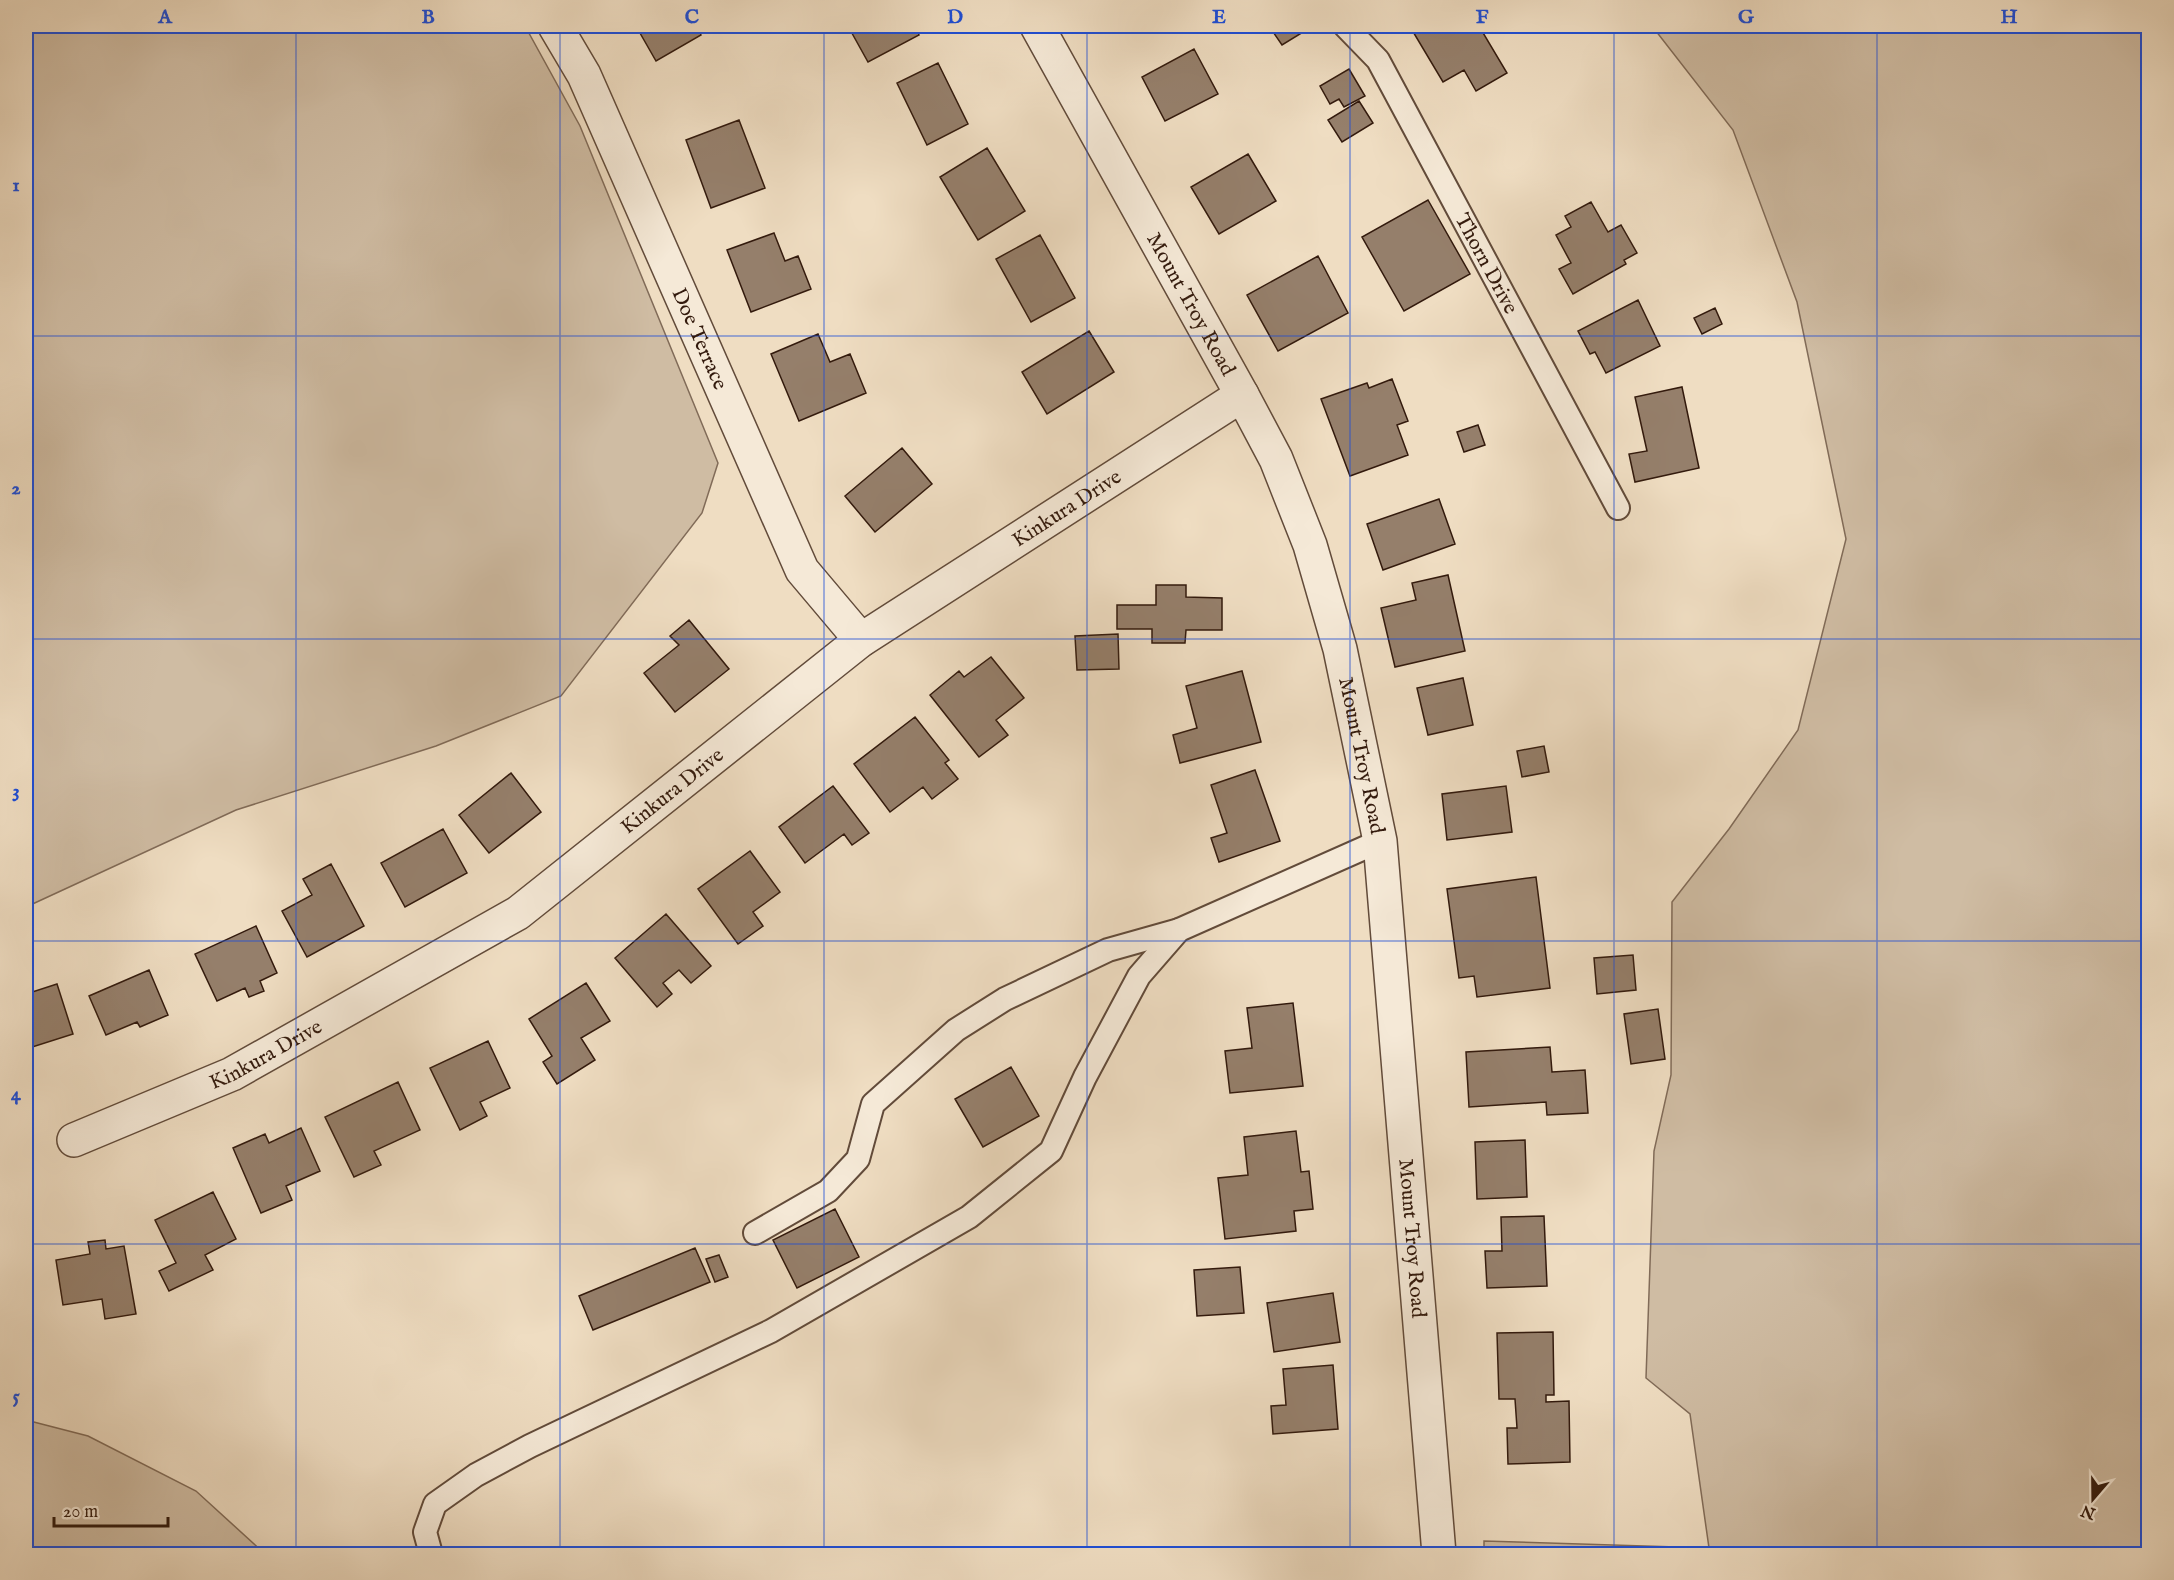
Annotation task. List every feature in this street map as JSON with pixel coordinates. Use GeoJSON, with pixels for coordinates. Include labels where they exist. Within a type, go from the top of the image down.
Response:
{"type":"FeatureCollection","features":[{"type":"Feature","properties":{"kind":"street","name":"Doe Terrace"},"geometry":{"type":"LineString","coordinates":[[555,26],[584,75],[802,570],[861,640]]}},
{"type":"Feature","properties":{"kind":"street","name":"Mount Troy Road"},"geometry":{"type":"LineString","coordinates":[[1037,26],[1276,459],[1310,545],[1341,649],[1380,841],[1440,1554]]}},
{"type":"Feature","properties":{"kind":"street","name":"Kinkura Drive"},"geometry":{"type":"LineString","coordinates":[[74,1140],[232,1074],[518,914],[861,640],[1242,395]]}},
{"type":"Feature","properties":{"kind":"lane","name":"Thorn Drive"},"geometry":{"type":"LineString","coordinates":[[1345,26],[1378,60],[1618,508]]}},
{"type":"Feature","properties":{"kind":"lane"},"geometry":{"type":"LineString","coordinates":[[755,1233],[828,1191],[858,1159],[873,1104],[956,1030],[1005,999],[1108,950],[1179,930],[1380,841]]}},
{"type":"Feature","properties":{"kind":"lane"},"geometry":{"type":"LineString","coordinates":[[431,1554],[425,1532],[435,1504],[476,1475],[530,1446],[771,1330],[969,1217],[1051,1151],[1085,1077],[1139,976],[1179,930]]}},
{"type":"Feature","properties":{"kind":"shaded area"},"geometry":{"type":"Polygon","coordinates":[[[26,26],[525,26],[580,126],[718,463],[702,513],[561,696],[436,746],[236,810],[26,907],[26,26]]]}},
{"type":"Feature","properties":{"kind":"shaded area"},"geometry":{"type":"Polygon","coordinates":[[[1652,26],[2148,26],[2148,1554],[1484,1554],[1484,1541],[1709,1548],[1690,1414],[1646,1378],[1654,1151],[1671,1075],[1672,902],[1729,829],[1798,730],[1846,539],[1797,302],[1733,130],[1652,26]]]}},
{"type":"Feature","properties":{"kind":"shaded area"},"geometry":{"type":"Polygon","coordinates":[[[26,1420],[88,1436],[196,1491],[265,1554],[26,1554],[26,1420]]]}},
{"type":"Feature","properties":{"kind":"building"},"geometry":{"type":"Polygon","coordinates":[[[636,26],[696,26],[701,35],[656,61],[636,26]]]}},
{"type":"Feature","properties":{"kind":"building"},"geometry":{"type":"Polygon","coordinates":[[[848,26],[914,26],[919,35],[868,62],[848,26]]]}},
{"type":"Feature","properties":{"kind":"building"},"geometry":{"type":"Polygon","coordinates":[[[1269,26],[1313,26],[1282,45],[1269,26]]]}},
{"type":"Feature","properties":{"kind":"building"},"geometry":{"type":"Polygon","coordinates":[[[1420,26],[1445,26],[1448,29],[1454,26],[1479,26],[1507,73],[1476,91],[1464,70],[1443,82],[1412,30],[1420,26]]]}},
{"type":"Feature","properties":{"kind":"building"},"geometry":{"type":"Polygon","coordinates":[[[1194,49],[1218,94],[1165,121],[1142,77],[1194,49]]]}},
{"type":"Feature","properties":{"kind":"building"},"geometry":{"type":"Polygon","coordinates":[[[938,63],[968,124],[927,145],[897,83],[938,63]]]}},
{"type":"Feature","properties":{"kind":"building"},"geometry":{"type":"Polygon","coordinates":[[[1349,69],[1365,96],[1344,107],[1339,99],[1330,104],[1320,86],[1349,69]]]}},
{"type":"Feature","properties":{"kind":"building"},"geometry":{"type":"Polygon","coordinates":[[[1359,101],[1373,123],[1342,142],[1328,120],[1359,101]]]}},
{"type":"Feature","properties":{"kind":"building"},"geometry":{"type":"Polygon","coordinates":[[[739,120],[765,188],[711,208],[686,140],[739,120]]]}},
{"type":"Feature","properties":{"kind":"building"},"geometry":{"type":"Polygon","coordinates":[[[987,148],[1025,211],[978,240],[940,177],[987,148]]]}},
{"type":"Feature","properties":{"kind":"building"},"geometry":{"type":"Polygon","coordinates":[[[1248,154],[1276,201],[1219,234],[1191,187],[1248,154]]]}},
{"type":"Feature","properties":{"kind":"building"},"geometry":{"type":"Polygon","coordinates":[[[1428,200],[1470,274],[1404,311],[1362,237],[1428,200]]]}},
{"type":"Feature","properties":{"kind":"building"},"geometry":{"type":"Polygon","coordinates":[[[1591,202],[1608,232],[1621,225],[1637,253],[1624,260],[1626,264],[1573,294],[1559,269],[1571,263],[1556,235],[1571,227],[1565,216],[1591,202]]]}},
{"type":"Feature","properties":{"kind":"building"},"geometry":{"type":"Polygon","coordinates":[[[774,233],[785,261],[798,256],[811,289],[751,312],[727,250],[774,233]]]}},
{"type":"Feature","properties":{"kind":"building"},"geometry":{"type":"Polygon","coordinates":[[[1040,235],[1075,298],[1031,322],[996,259],[1040,235]]]}},
{"type":"Feature","properties":{"kind":"building"},"geometry":{"type":"Polygon","coordinates":[[[1318,256],[1348,313],[1278,351],[1247,295],[1318,256]]]}},
{"type":"Feature","properties":{"kind":"building"},"geometry":{"type":"Polygon","coordinates":[[[1638,300],[1660,346],[1606,373],[1595,352],[1590,354],[1578,331],[1638,300]]]}},
{"type":"Feature","properties":{"kind":"building"},"geometry":{"type":"Polygon","coordinates":[[[1715,308],[1722,324],[1702,334],[1694,318],[1715,308]]]}},
{"type":"Feature","properties":{"kind":"building"},"geometry":{"type":"Polygon","coordinates":[[[1089,331],[1114,372],[1047,414],[1022,372],[1089,331]]]}},
{"type":"Feature","properties":{"kind":"building"},"geometry":{"type":"Polygon","coordinates":[[[818,334],[830,362],[850,354],[866,393],[799,421],[771,354],[818,334]]]}},
{"type":"Feature","properties":{"kind":"building"},"geometry":{"type":"Polygon","coordinates":[[[1392,379],[1408,421],[1397,425],[1408,455],[1350,476],[1321,399],[1367,383],[1369,388],[1392,379]]]}},
{"type":"Feature","properties":{"kind":"building"},"geometry":{"type":"Polygon","coordinates":[[[1682,387],[1699,468],[1635,482],[1629,454],[1647,451],[1635,397],[1682,387]]]}},
{"type":"Feature","properties":{"kind":"building"},"geometry":{"type":"Polygon","coordinates":[[[1478,425],[1485,445],[1464,452],[1457,432],[1478,425]]]}},
{"type":"Feature","properties":{"kind":"building"},"geometry":{"type":"Polygon","coordinates":[[[902,448],[932,484],[875,532],[845,496],[902,448]]]}},
{"type":"Feature","properties":{"kind":"building"},"geometry":{"type":"Polygon","coordinates":[[[1439,499],[1455,544],[1383,570],[1367,524],[1439,499]]]}},
{"type":"Feature","properties":{"kind":"building"},"geometry":{"type":"Polygon","coordinates":[[[1448,575],[1465,651],[1395,667],[1381,608],[1416,600],[1412,583],[1448,575]]]}},
{"type":"Feature","properties":{"kind":"building"},"geometry":{"type":"Polygon","coordinates":[[[1156,585],[1186,585],[1186,597],[1222,598],[1222,630],[1186,630],[1185,643],[1152,643],[1152,629],[1117,629],[1117,605],[1156,605],[1156,585]]]}},
{"type":"Feature","properties":{"kind":"building"},"geometry":{"type":"Polygon","coordinates":[[[689,620],[729,669],[675,712],[644,673],[679,645],[670,636],[689,620]]]}},
{"type":"Feature","properties":{"kind":"building"},"geometry":{"type":"Polygon","coordinates":[[[1118,634],[1119,669],[1077,670],[1075,636],[1118,634]]]}},
{"type":"Feature","properties":{"kind":"building"},"geometry":{"type":"Polygon","coordinates":[[[991,657],[1024,698],[996,720],[1008,735],[979,757],[930,695],[959,671],[964,677],[991,657]]]}},
{"type":"Feature","properties":{"kind":"building"},"geometry":{"type":"Polygon","coordinates":[[[1242,671],[1261,742],[1180,763],[1173,735],[1197,728],[1186,686],[1242,671]]]}},
{"type":"Feature","properties":{"kind":"building"},"geometry":{"type":"Polygon","coordinates":[[[1463,678],[1473,725],[1428,735],[1417,688],[1463,678]]]}},
{"type":"Feature","properties":{"kind":"building"},"geometry":{"type":"Polygon","coordinates":[[[915,717],[949,760],[945,763],[958,779],[932,799],[923,787],[890,812],[854,764],[915,717]]]}},
{"type":"Feature","properties":{"kind":"building"},"geometry":{"type":"Polygon","coordinates":[[[1544,746],[1549,772],[1522,777],[1517,751],[1544,746]]]}},
{"type":"Feature","properties":{"kind":"building"},"geometry":{"type":"Polygon","coordinates":[[[1255,770],[1280,841],[1219,862],[1211,838],[1227,833],[1211,785],[1255,770]]]}},
{"type":"Feature","properties":{"kind":"building"},"geometry":{"type":"Polygon","coordinates":[[[511,773],[541,812],[489,853],[459,815],[511,773]]]}},
{"type":"Feature","properties":{"kind":"building"},"geometry":{"type":"Polygon","coordinates":[[[833,786],[869,833],[852,845],[844,834],[805,863],[779,827],[833,786]]]}},
{"type":"Feature","properties":{"kind":"building"},"geometry":{"type":"Polygon","coordinates":[[[1506,786],[1512,832],[1447,840],[1442,794],[1506,786]]]}},
{"type":"Feature","properties":{"kind":"building"},"geometry":{"type":"Polygon","coordinates":[[[443,829],[467,873],[405,907],[381,863],[443,829]]]}},
{"type":"Feature","properties":{"kind":"building"},"geometry":{"type":"Polygon","coordinates":[[[750,851],[780,892],[753,912],[763,926],[738,944],[698,889],[750,851]]]}},
{"type":"Feature","properties":{"kind":"building"},"geometry":{"type":"Polygon","coordinates":[[[331,864],[364,926],[307,957],[282,911],[312,895],[303,879],[331,864]]]}},
{"type":"Feature","properties":{"kind":"building"},"geometry":{"type":"Polygon","coordinates":[[[1536,877],[1550,988],[1477,997],[1474,976],[1459,978],[1447,889],[1536,877]]]}},
{"type":"Feature","properties":{"kind":"building"},"geometry":{"type":"Polygon","coordinates":[[[666,914],[711,966],[691,983],[679,970],[663,983],[672,994],[657,1007],[615,958],[666,914]]]}},
{"type":"Feature","properties":{"kind":"building"},"geometry":{"type":"Polygon","coordinates":[[[256,926],[277,973],[260,981],[264,991],[249,997],[245,988],[217,1001],[195,954],[256,926]]]}},
{"type":"Feature","properties":{"kind":"building"},"geometry":{"type":"Polygon","coordinates":[[[1633,955],[1636,990],[1597,994],[1594,958],[1633,955]]]}},
{"type":"Feature","properties":{"kind":"building"},"geometry":{"type":"Polygon","coordinates":[[[149,970],[168,1015],[140,1027],[137,1022],[106,1035],[89,996],[149,970]]]}},
{"type":"Feature","properties":{"kind":"building"},"geometry":{"type":"Polygon","coordinates":[[[586,983],[610,1021],[581,1038],[595,1060],[557,1084],[543,1062],[552,1056],[529,1019],[586,983]]]}},
{"type":"Feature","properties":{"kind":"building"},"geometry":{"type":"Polygon","coordinates":[[[57,984],[73,1034],[26,1049],[26,994],[57,984]]]}},
{"type":"Feature","properties":{"kind":"building"},"geometry":{"type":"Polygon","coordinates":[[[1293,1003],[1303,1086],[1230,1093],[1225,1051],[1252,1048],[1247,1008],[1293,1003]]]}},
{"type":"Feature","properties":{"kind":"building"},"geometry":{"type":"Polygon","coordinates":[[[1658,1009],[1665,1059],[1631,1064],[1624,1014],[1658,1009]]]}},
{"type":"Feature","properties":{"kind":"building"},"geometry":{"type":"Polygon","coordinates":[[[488,1041],[510,1088],[480,1102],[487,1116],[460,1130],[430,1068],[488,1041]]]}},
{"type":"Feature","properties":{"kind":"building"},"geometry":{"type":"Polygon","coordinates":[[[1550,1047],[1552,1072],[1585,1070],[1588,1113],[1547,1115],[1546,1102],[1469,1107],[1466,1052],[1550,1047]]]}},
{"type":"Feature","properties":{"kind":"building"},"geometry":{"type":"Polygon","coordinates":[[[1011,1067],[1039,1116],[983,1147],[955,1099],[1011,1067]]]}},
{"type":"Feature","properties":{"kind":"building"},"geometry":{"type":"Polygon","coordinates":[[[398,1082],[420,1130],[374,1151],[381,1165],[354,1177],[325,1117],[398,1082]]]}},
{"type":"Feature","properties":{"kind":"building"},"geometry":{"type":"Polygon","coordinates":[[[301,1128],[320,1171],[286,1186],[292,1200],[261,1213],[233,1148],[265,1134],[269,1143],[301,1128]]]}},
{"type":"Feature","properties":{"kind":"building"},"geometry":{"type":"Polygon","coordinates":[[[1296,1131],[1301,1172],[1309,1171],[1313,1209],[1294,1211],[1296,1231],[1225,1239],[1218,1178],[1248,1175],[1244,1137],[1296,1131]]]}},
{"type":"Feature","properties":{"kind":"building"},"geometry":{"type":"Polygon","coordinates":[[[1525,1140],[1527,1197],[1477,1199],[1475,1142],[1525,1140]]]}},
{"type":"Feature","properties":{"kind":"building"},"geometry":{"type":"Polygon","coordinates":[[[213,1192],[236,1239],[205,1255],[213,1270],[169,1291],[159,1271],[176,1263],[155,1220],[213,1192]]]}},
{"type":"Feature","properties":{"kind":"building"},"geometry":{"type":"Polygon","coordinates":[[[835,1209],[859,1257],[797,1288],[773,1240],[835,1209]]]}},
{"type":"Feature","properties":{"kind":"building"},"geometry":{"type":"Polygon","coordinates":[[[1544,1216],[1547,1286],[1487,1288],[1485,1251],[1502,1251],[1501,1217],[1544,1216]]]}},
{"type":"Feature","properties":{"kind":"building"},"geometry":{"type":"Polygon","coordinates":[[[105,1240],[106,1249],[124,1246],[136,1314],[105,1319],[102,1299],[63,1305],[56,1260],[90,1254],[88,1242],[105,1240]]]}},
{"type":"Feature","properties":{"kind":"building"},"geometry":{"type":"Polygon","coordinates":[[[695,1248],[710,1282],[593,1330],[579,1296],[695,1248]]]}},
{"type":"Feature","properties":{"kind":"building"},"geometry":{"type":"Polygon","coordinates":[[[719,1255],[728,1277],[715,1282],[706,1259],[719,1255]]]}},
{"type":"Feature","properties":{"kind":"building"},"geometry":{"type":"Polygon","coordinates":[[[1240,1267],[1244,1313],[1197,1316],[1194,1270],[1240,1267]]]}},
{"type":"Feature","properties":{"kind":"building"},"geometry":{"type":"Polygon","coordinates":[[[1333,1293],[1340,1342],[1274,1352],[1267,1303],[1333,1293]]]}},
{"type":"Feature","properties":{"kind":"building"},"geometry":{"type":"Polygon","coordinates":[[[1553,1332],[1554,1395],[1546,1395],[1546,1402],[1569,1401],[1570,1462],[1508,1464],[1507,1428],[1517,1428],[1515,1399],[1499,1399],[1497,1333],[1553,1332]]]}},
{"type":"Feature","properties":{"kind":"building"},"geometry":{"type":"Polygon","coordinates":[[[1333,1365],[1338,1429],[1273,1434],[1271,1406],[1286,1405],[1283,1369],[1333,1365]]]}},
{"type":"Feature","properties":{"kind":"building"},"geometry":{"type":"Polygon","coordinates":[[[1324,1549],[1325,1554],[1286,1554],[1324,1549]]]}}]}
